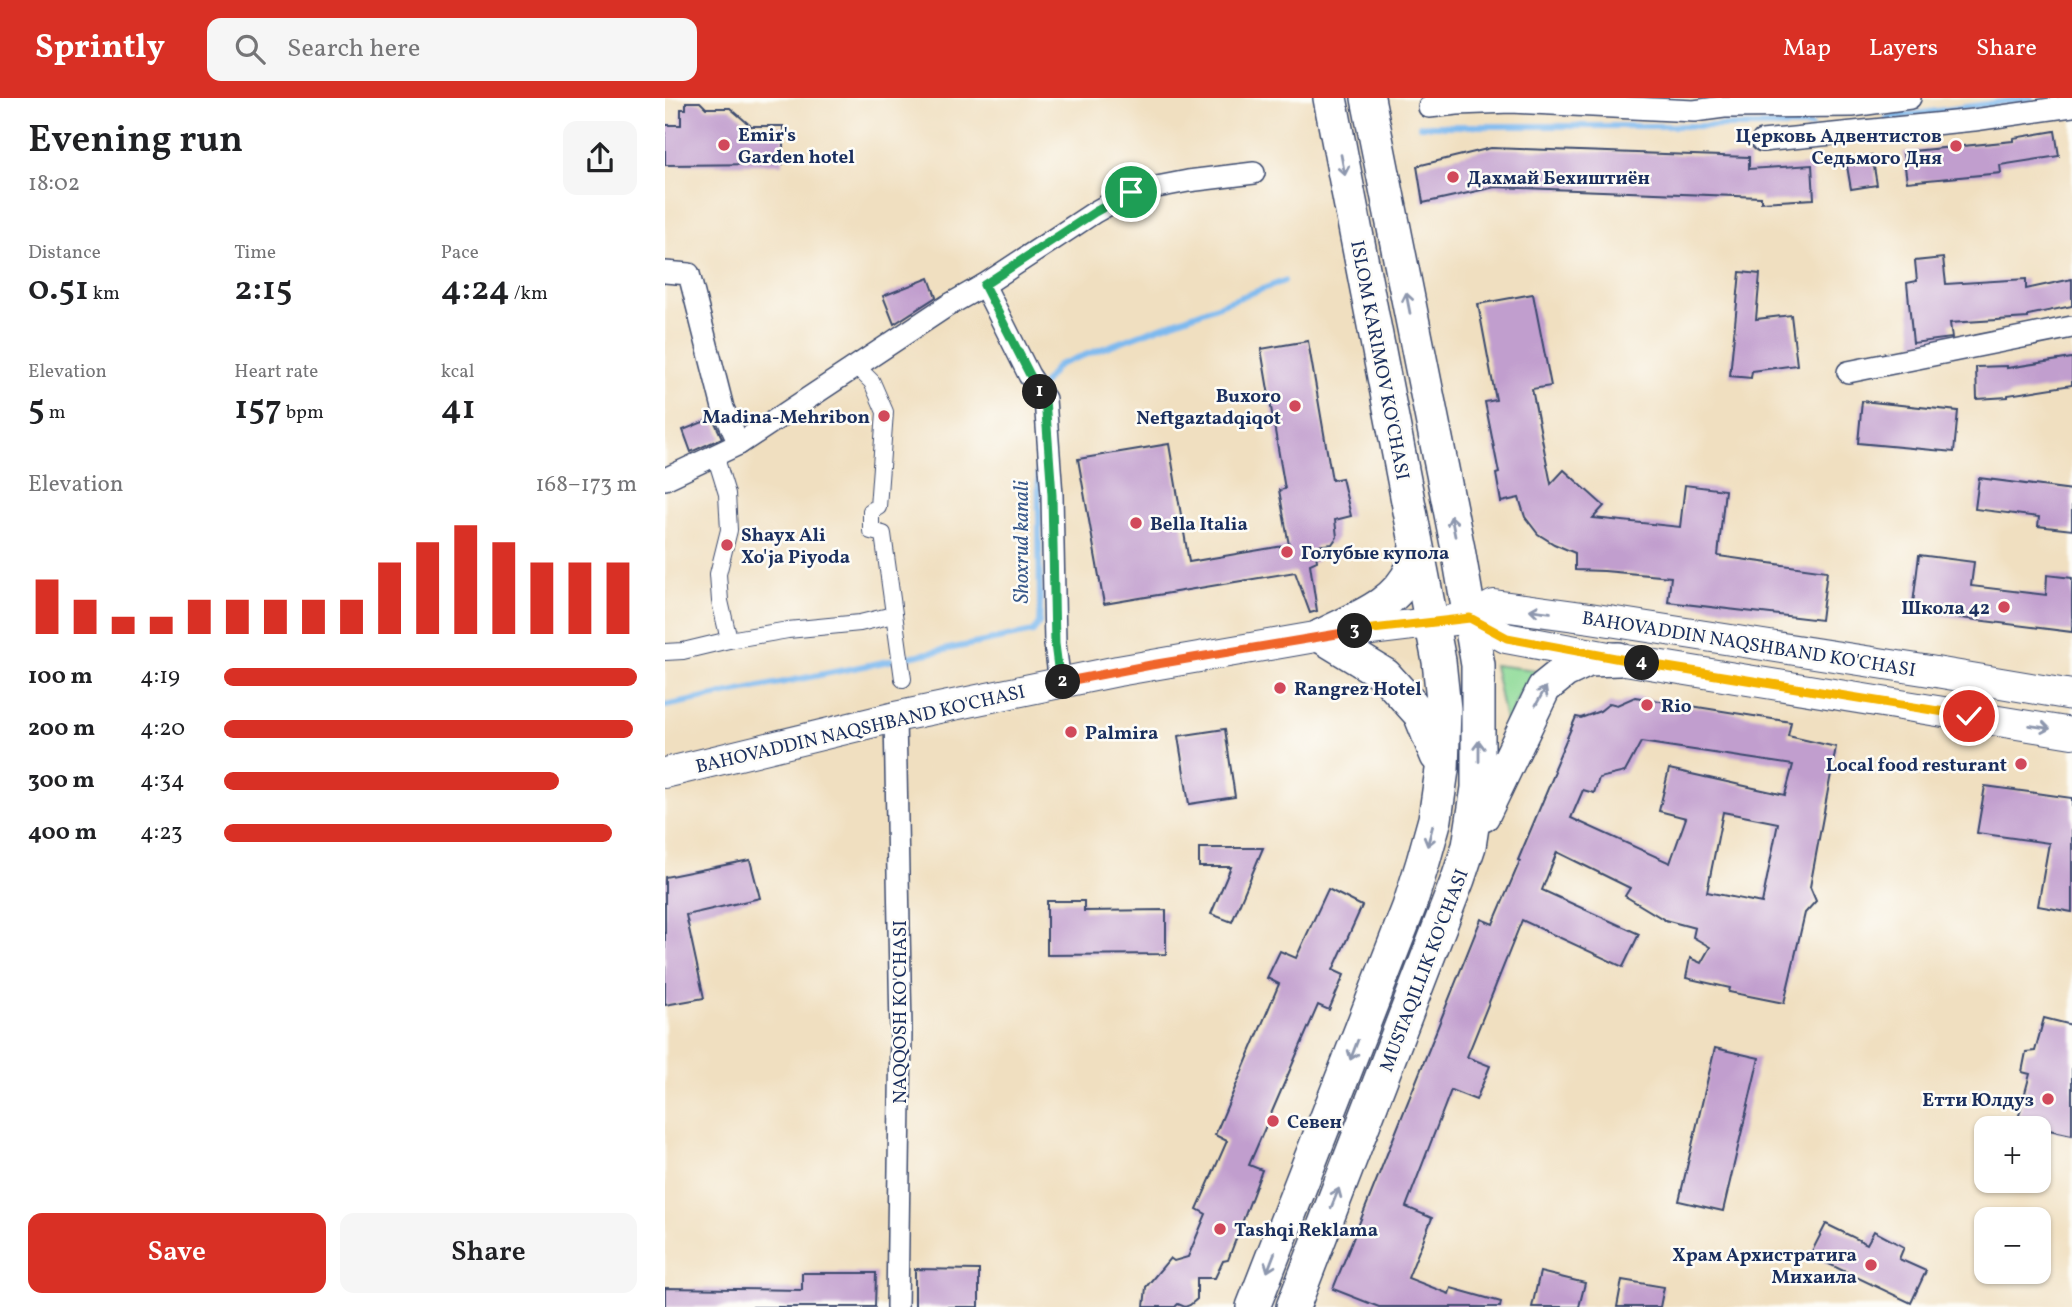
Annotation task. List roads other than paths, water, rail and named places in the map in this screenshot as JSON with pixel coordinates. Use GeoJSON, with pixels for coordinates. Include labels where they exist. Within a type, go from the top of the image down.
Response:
{"type":"FeatureCollection","features":[{"type":"Feature","properties":{"kind":"main road","name":"ISLOM KARIMOV KO'CHASI"},"geometry":{"type":"LineString","coordinates":[[1331,98],[1432,623]]}},
{"type":"Feature","properties":{"kind":"main road","name":"ISLOM KARIMOV KO'CHASI"},"geometry":{"type":"LineString","coordinates":[[1368,98],[1470,618]]}},
{"type":"Feature","properties":{"kind":"main road"},"geometry":{"type":"LineString","coordinates":[[1321,636],[1387,601],[1402,586],[1413,567],[1416,546]]}},
{"type":"Feature","properties":{"kind":"main road","name":"BAHOVADDIN NAQSHBAND KO'CHASI"},"geometry":{"type":"LineString","coordinates":[[665,773],[895,717],[1118,671],[1321,636],[1470,618],[1494,605],[2072,695]]}},
{"type":"Feature","properties":{"kind":"main road","name":"BAHOVADDIN NAQSHBAND KO'CHASI"},"geometry":{"type":"LineString","coordinates":[[1470,618],[1507,638],[1619,659],[2072,733]]}},
{"type":"Feature","properties":{"kind":"main road","name":"MUSTAQILLIK KO'CHASI"},"geometry":{"type":"LineString","coordinates":[[1293,1307],[1376,1096],[1469,846],[1480,756],[1478,666],[1470,618]]}},
{"type":"Feature","properties":{"kind":"main road","name":"MUSTAQILLIK KO'CHASI"},"geometry":{"type":"LineString","coordinates":[[1254,1307],[1409,907],[1435,819],[1442,770],[1444,709],[1432,623]]}},
{"type":"Feature","properties":{"kind":"main road"},"geometry":{"type":"LineString","coordinates":[[1321,636],[1385,675],[1420,714],[1442,770]]}},
{"type":"Feature","properties":{"kind":"main road"},"geometry":{"type":"LineString","coordinates":[[1469,846],[1544,688],[1565,671],[1588,660],[1619,659]]}},
{"type":"Feature","properties":{"kind":"street"},"geometry":{"type":"LineString","coordinates":[[1429,107],[1511,102],[1694,111],[1724,107],[1852,106],[1910,98]]}},
{"type":"Feature","properties":{"kind":"street"},"geometry":{"type":"LineString","coordinates":[[1762,141],[1974,120],[2072,106]]}},
{"type":"Feature","properties":{"kind":"street"},"geometry":{"type":"LineString","coordinates":[[665,479],[739,444],[947,306],[1131,192],[1188,181],[1254,173]]}},
{"type":"Feature","properties":{"kind":"street"},"geometry":{"type":"LineString","coordinates":[[665,272],[689,274],[723,408],[739,444]]}},
{"type":"Feature","properties":{"kind":"street"},"geometry":{"type":"LineString","coordinates":[[984,285],[1045,399],[1052,495],[1055,644],[1060,683]]}},
{"type":"Feature","properties":{"kind":"street"},"geometry":{"type":"LineString","coordinates":[[1848,372],[2072,327]]}},
{"type":"Feature","properties":{"kind":"street"},"geometry":{"type":"LineString","coordinates":[[856,366],[872,382],[885,412],[878,507],[871,511],[871,531],[883,534],[903,680]]}},
{"type":"Feature","properties":{"kind":"street"},"geometry":{"type":"LineString","coordinates":[[715,455],[727,494],[729,530],[718,574],[720,601],[729,640]]}},
{"type":"Feature","properties":{"kind":"street"},"geometry":{"type":"LineString","coordinates":[[665,653],[788,629],[860,623],[893,615]]}},
{"type":"Feature","properties":{"kind":"street","name":"NAQQOSH KO'CHASI"},"geometry":{"type":"LineString","coordinates":[[895,717],[901,1030],[897,1307]]}},
{"type":"Feature","properties":{"kind":"waterway","name":"Shoxrud kanali"},"geometry":{"type":"LineString","coordinates":[[1887,118],[2031,98]]}},
{"type":"Feature","properties":{"kind":"waterway","name":"Shoxrud kanali"},"geometry":{"type":"LineString","coordinates":[[1420,126],[1811,126]]}},
{"type":"Feature","properties":{"kind":"waterway","name":"Shoxrud kanali"},"geometry":{"type":"LineString","coordinates":[[1042,386],[1058,365],[1284,281]]}},
{"type":"Feature","properties":{"kind":"waterway","name":"Shoxrud kanali"},"geometry":{"type":"LineString","coordinates":[[665,706],[1033,632],[1039,623],[1040,607],[1038,444]]}},
{"type":"Feature","properties":{"kind":"place","name":"Emir's Garden hotel"},"geometry":{"type":"Point","coordinates":[724,145]}},
{"type":"Feature","properties":{"kind":"place","name":"Церковь Адвентистов Седьмого Дня"},"geometry":{"type":"Point","coordinates":[1956,146]}},
{"type":"Feature","properties":{"kind":"place","name":"Дахмай Бехиштиён"},"geometry":{"type":"Point","coordinates":[1453,177]}},
{"type":"Feature","properties":{"kind":"place","name":"Buxoro Neftgaztadqiqot"},"geometry":{"type":"Point","coordinates":[1295,406]}},
{"type":"Feature","properties":{"kind":"place","name":"Madina-Mehribon"},"geometry":{"type":"Point","coordinates":[884,416]}},
{"type":"Feature","properties":{"kind":"place","name":"Bella Italia"},"geometry":{"type":"Point","coordinates":[1136,523]}},
{"type":"Feature","properties":{"kind":"place","name":"Shayx Ali Xo'ja Piyoda"},"geometry":{"type":"Point","coordinates":[727,545]}},
{"type":"Feature","properties":{"kind":"place","name":"Голубые купола"},"geometry":{"type":"Point","coordinates":[1287,552]}},
{"type":"Feature","properties":{"kind":"place","name":"Школа 42"},"geometry":{"type":"Point","coordinates":[2004,607]}},
{"type":"Feature","properties":{"kind":"place","name":"Rangrez Hotel"},"geometry":{"type":"Point","coordinates":[1280,688]}},
{"type":"Feature","properties":{"kind":"place","name":"Rio"},"geometry":{"type":"Point","coordinates":[1647,705]}},
{"type":"Feature","properties":{"kind":"place","name":"Palmira"},"geometry":{"type":"Point","coordinates":[1071,732]}},
{"type":"Feature","properties":{"kind":"place","name":"Local food resturant"},"geometry":{"type":"Point","coordinates":[2021,764]}},
{"type":"Feature","properties":{"kind":"place","name":"Етти Юлдуз"},"geometry":{"type":"Point","coordinates":[2048,1099]}},
{"type":"Feature","properties":{"kind":"place","name":"Севен"},"geometry":{"type":"Point","coordinates":[1273,1121]}},
{"type":"Feature","properties":{"kind":"place","name":"Tashqi Reklama"},"geometry":{"type":"Point","coordinates":[1220,1229]}},
{"type":"Feature","properties":{"kind":"place","name":"Храм Архистратига Михаила"},"geometry":{"type":"Point","coordinates":[1871,1265]}}]}
